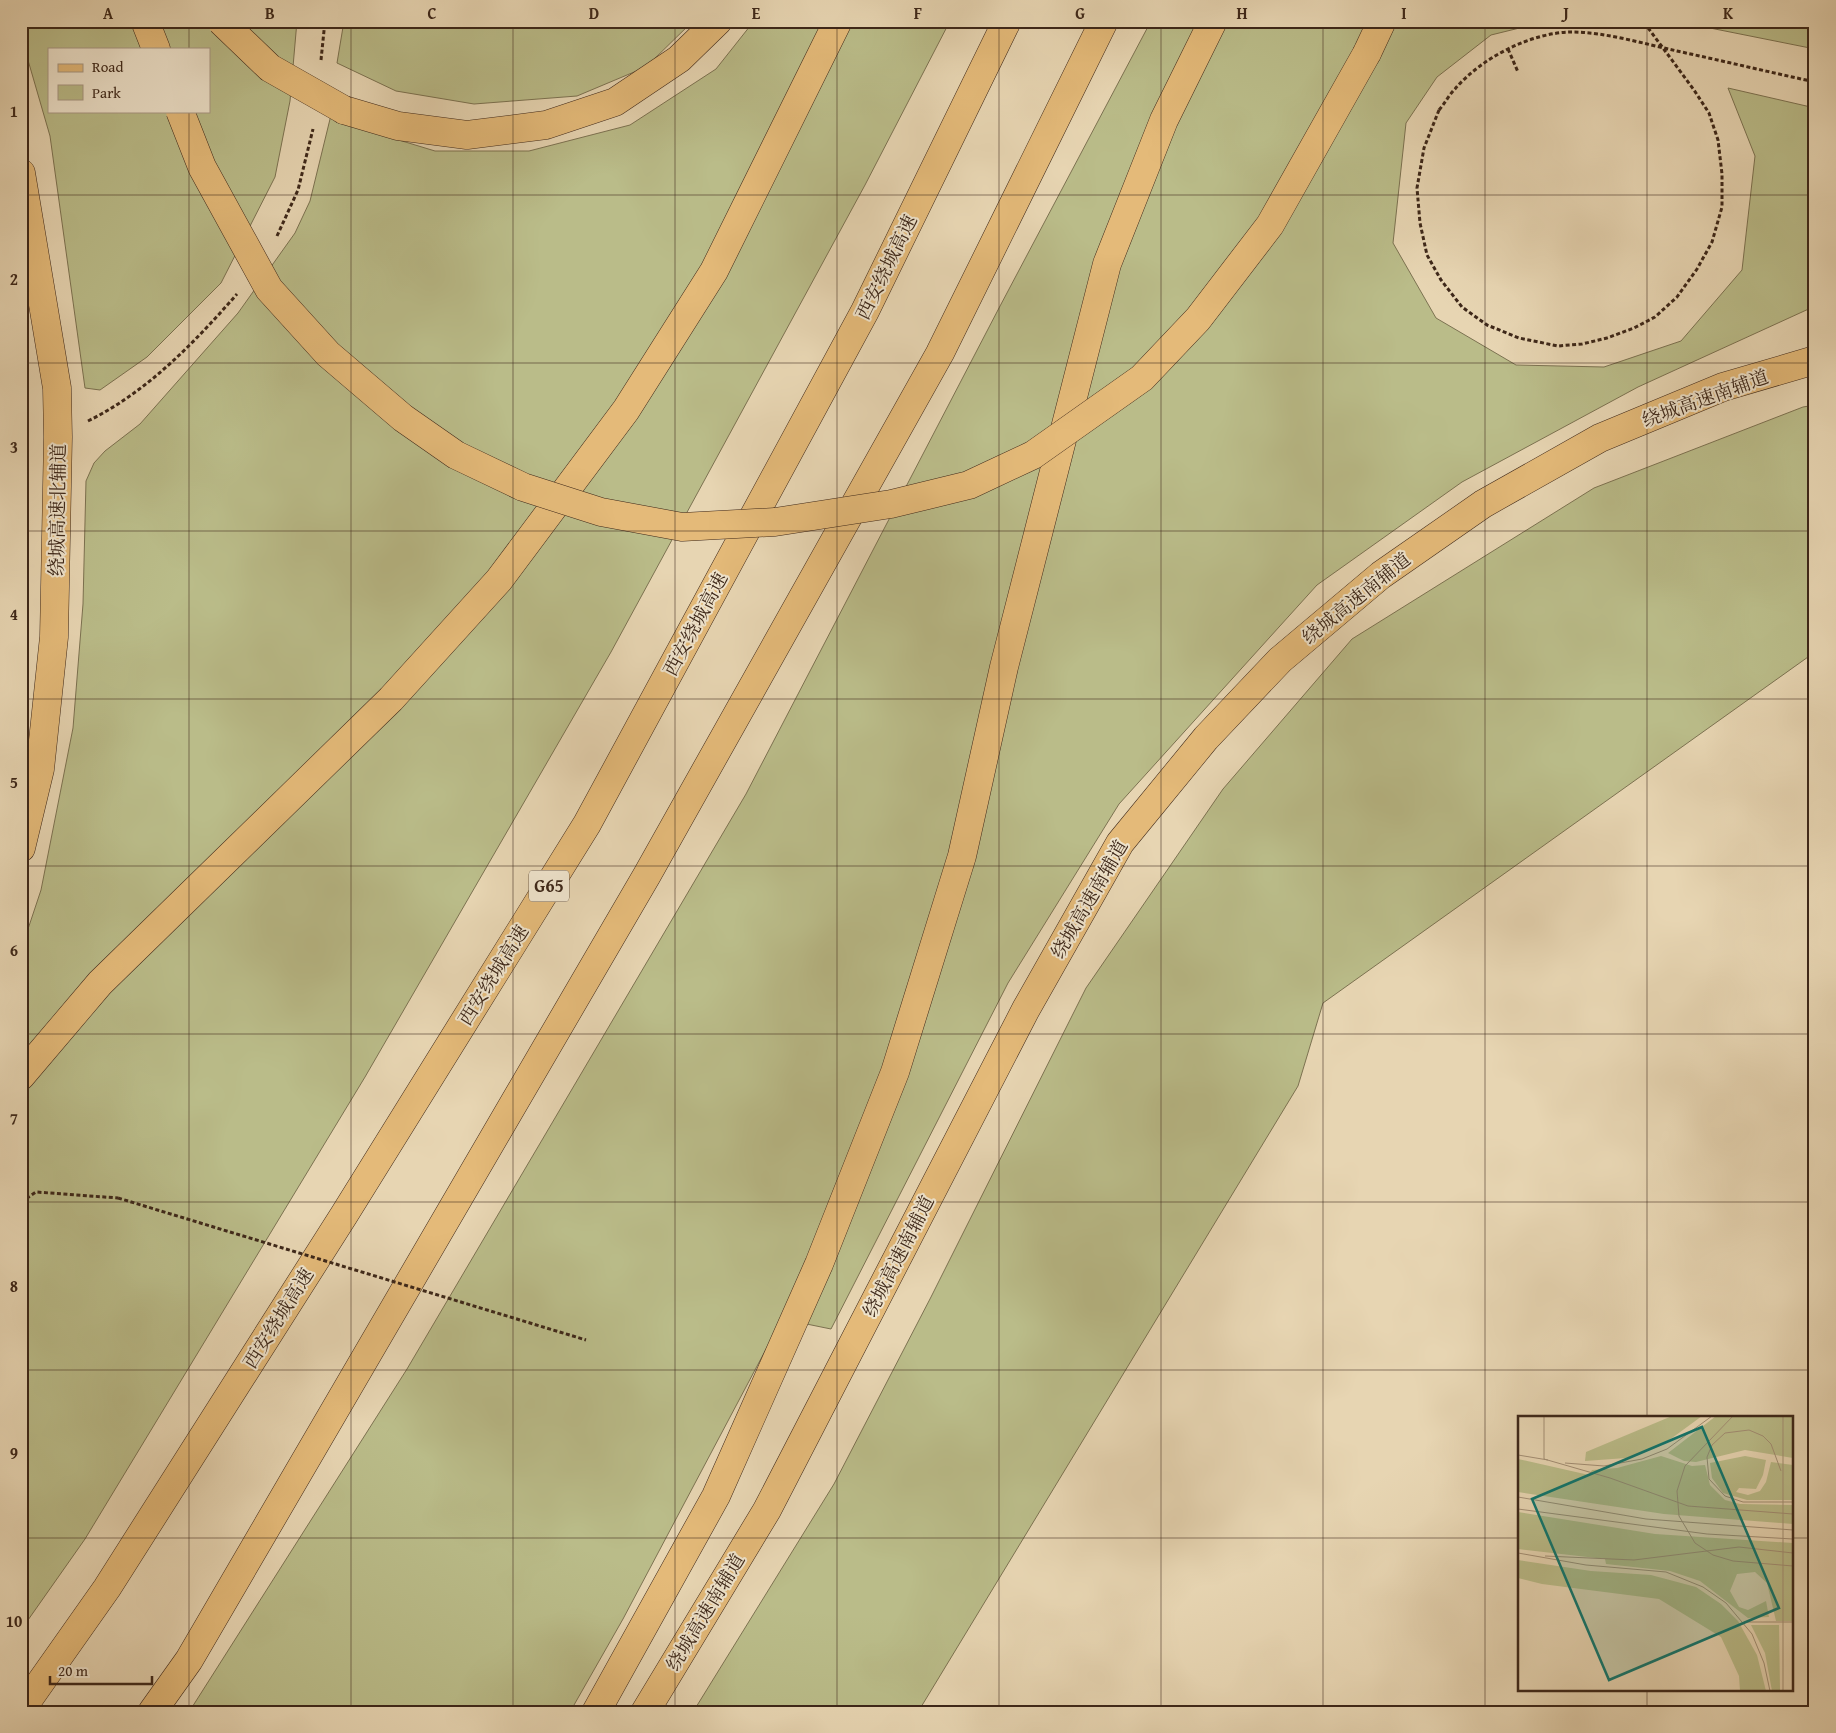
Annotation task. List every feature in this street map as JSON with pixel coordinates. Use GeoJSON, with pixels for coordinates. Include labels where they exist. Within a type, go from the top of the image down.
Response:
{"type":"FeatureCollection","features":[{"type":"Feature","properties":{"kind":"main road"},"geometry":{"type":"LineString","coordinates":[[145,21],[156,48]]}},
{"type":"Feature","properties":{"kind":"main road"},"geometry":{"type":"LineString","coordinates":[[221,21],[270,68],[344,110],[398,126],[467,135],[546,124],[615,102],[679,59],[718,21]]}},
{"type":"Feature","properties":{"kind":"main road"},"geometry":{"type":"LineString","coordinates":[[21,1076],[100,983],[391,699],[499,580],[626,410],[714,271],[838,21]]}},
{"type":"Feature","properties":{"kind":"main road","name":"西安绕城高速"},"geometry":{"type":"LineString","coordinates":[[21,1710],[113,1580],[349,1207],[587,824],[865,311],[1007,21]]}},
{"type":"Feature","properties":{"kind":"main road"},"geometry":{"type":"LineString","coordinates":[[152,1712],[189,1660],[647,875],[940,352],[1104,21]]}},
{"type":"Feature","properties":{"kind":"main road"},"geometry":{"type":"LineString","coordinates":[[596,1712],[716,1496],[818,1264],[894,1072],[962,856],[1004,667],[1108,264],[1164,120],[1213,21]]}},
{"type":"Feature","properties":{"kind":"main road"},"geometry":{"type":"LineString","coordinates":[[180,112],[202,167],[269,289],[328,354],[403,418],[456,456],[523,487],[601,512],[682,527],[775,522],[891,504],[968,485],[1033,455],[1142,378],[1198,319],[1270,225],[1367,52],[1382,21]]}},
{"type":"Feature","properties":{"kind":"main road","name":"绕城高速北辅道"},"geometry":{"type":"LineString","coordinates":[[21,173],[57,388],[58,437],[54,637],[40,769],[21,848]]}},
{"type":"Feature","properties":{"kind":"main road","name":"绕城高速南辅道"},"geometry":{"type":"LineString","coordinates":[[645,1712],[767,1510],[1026,1009],[1120,843],[1206,738],[1280,660],[1380,575],[1483,504],[1600,438],[1723,387],[1815,360]]}},
{"type":"Feature","properties":{"kind":"path"},"geometry":{"type":"LineString","coordinates":[[1643,21],[1694,90],[1709,114],[1718,140],[1722,174],[1722,207],[1712,242],[1697,269],[1677,296],[1655,316],[1634,328],[1599,340],[1558,346],[1519,338],[1487,325],[1462,307],[1441,280],[1427,254],[1420,223],[1417,188],[1424,148],[1439,110],[1456,88],[1479,68],[1508,48],[1530,40],[1571,32],[1590,33],[1815,82]]}},
{"type":"Feature","properties":{"kind":"path"},"geometry":{"type":"LineString","coordinates":[[1508,48],[1518,72]]}},
{"type":"Feature","properties":{"kind":"path"},"geometry":{"type":"LineString","coordinates":[[21,1202],[36,1192],[118,1198],[586,1340]]}},
{"type":"Feature","properties":{"kind":"green space"},"geometry":{"type":"Polygon","coordinates":[[[21,21],[297,21],[290,101],[275,177],[221,283],[147,357],[100,390],[85,388],[50,136],[21,36],[21,21]]]}},
{"type":"Feature","properties":{"kind":"green space"},"geometry":{"type":"Polygon","coordinates":[[[344,21],[693,21],[646,67],[577,96],[474,104],[396,91],[337,63],[344,21]]]}},
{"type":"Feature","properties":{"kind":"green space"},"geometry":{"type":"Polygon","coordinates":[[[754,21],[950,21],[865,185],[611,652],[365,1077],[85,1539],[21,1630],[21,950],[41,890],[73,728],[83,604],[86,481],[94,463],[105,451],[140,424],[238,313],[295,233],[310,201],[331,115],[379,134],[435,151],[529,151],[630,125],[716,69],[754,21]]]}},
{"type":"Feature","properties":{"kind":"green space"},"geometry":{"type":"Polygon","coordinates":[[[1151,21],[1548,21],[1491,35],[1437,77],[1406,123],[1393,243],[1436,318],[1516,365],[1604,367],[1681,341],[1742,270],[1755,156],[1728,88],[1815,108],[1815,303],[1813,307],[1638,387],[1462,482],[1317,585],[1119,804],[1008,983],[831,1329],[782,1319],[623,1619],[570,1712],[189,1712],[407,1369],[746,794],[1151,21]]]}},
{"type":"Feature","properties":{"kind":"green space"},"geometry":{"type":"Polygon","coordinates":[[[1654,21],[1815,21],[1815,49],[1705,27],[1654,21]]]}},
{"type":"Feature","properties":{"kind":"green space"},"geometry":{"type":"Polygon","coordinates":[[[1815,405],[1815,652],[1323,1003],[1298,1086],[918,1712],[693,1712],[834,1484],[931,1297],[1086,988],[1223,789],[1352,639],[1594,488],[1803,407],[1815,405]]]}}]}
